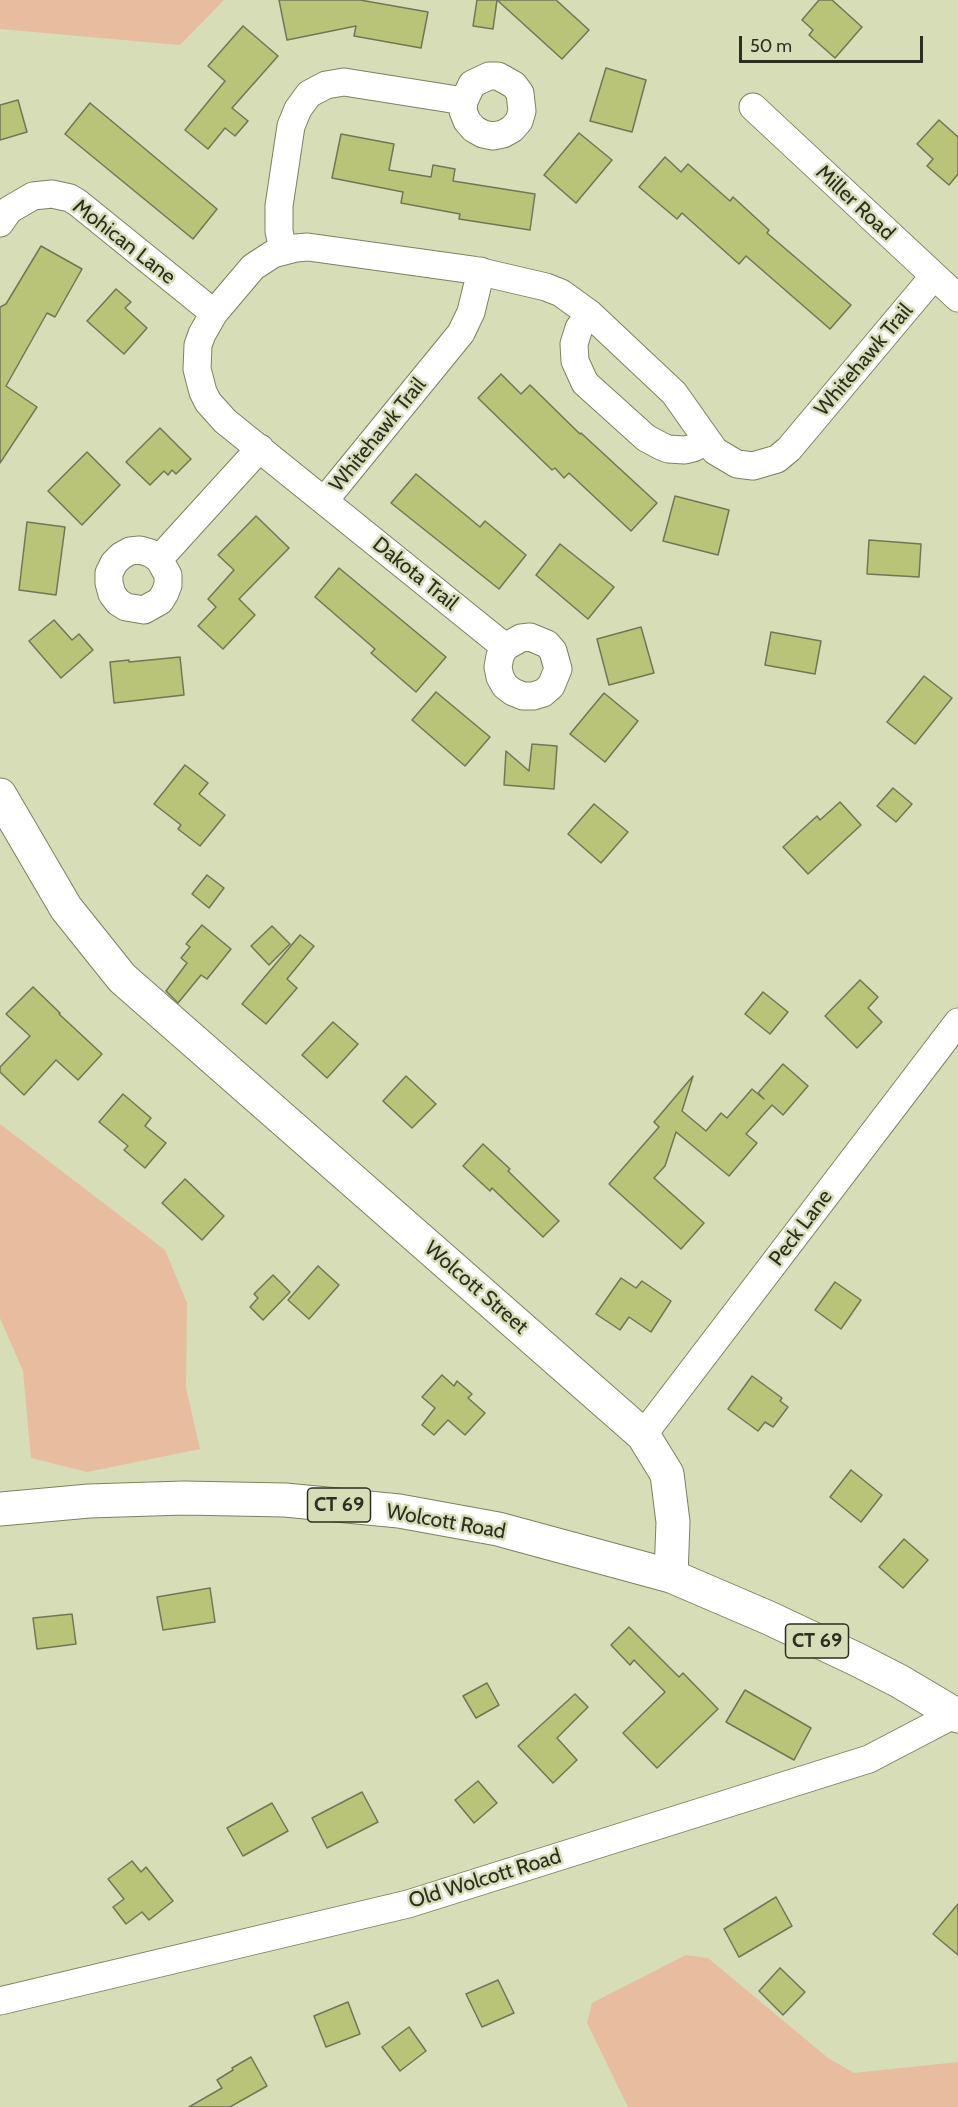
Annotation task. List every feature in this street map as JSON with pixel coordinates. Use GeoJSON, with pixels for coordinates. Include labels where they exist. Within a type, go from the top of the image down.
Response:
{"type":"FeatureCollection","features":[{"type":"Feature","properties":{"kind":"main road","name":"Wolcott Street"},"geometry":{"type":"LineString","coordinates":[[0,795],[66,908],[122,978],[643,1435],[667,1474],[673,1522],[671,1576]]}},
{"type":"Feature","properties":{"kind":"main road","name":"Wolcott Road"},"geometry":{"type":"LineString","coordinates":[[0,1509],[89,1501],[184,1498],[285,1500],[387,1510],[498,1530],[671,1576]]}},
{"type":"Feature","properties":{"kind":"main road","name":"CT 69"},"geometry":{"type":"LineString","coordinates":[[671,1576],[769,1618],[858,1660],[956,1715]]}},
{"type":"Feature","properties":{"kind":"street"},"geometry":{"type":"LineString","coordinates":[[284,250],[279,231],[279,206],[291,126],[297,109],[309,94],[326,85],[344,82],[464,101]]}},
{"type":"Feature","properties":{"kind":"street","name":"Miller Road"},"geometry":{"type":"LineString","coordinates":[[753,107],[958,298]]}},
{"type":"Feature","properties":{"kind":"street","name":"Mohican Lane"},"geometry":{"type":"LineString","coordinates":[[0,223],[9,210],[33,196],[52,194],[70,198],[214,313]]}},
{"type":"Feature","properties":{"kind":"street","name":"Whitehawk Trail"},"geometry":{"type":"LineString","coordinates":[[481,271],[471,312],[461,333],[324,501],[215,412],[202,392],[197,369],[198,345],[207,323],[254,267],[273,254],[284,250],[308,248],[481,271],[561,293],[590,314],[674,393],[707,441],[722,457],[737,464],[753,466],[777,459],[789,449],[934,276]]}},
{"type":"Feature","properties":{"kind":"street"},"geometry":{"type":"LineString","coordinates":[[590,314],[579,328],[574,344],[575,361],[585,383],[653,442],[676,450],[693,448],[707,441]]}},
{"type":"Feature","properties":{"kind":"street"},"geometry":{"type":"LineString","coordinates":[[159,559],[260,448]]}},
{"type":"Feature","properties":{"kind":"street","name":"Dakota Trail"},"geometry":{"type":"LineString","coordinates":[[324,501],[505,647]]}},
{"type":"Feature","properties":{"kind":"street","name":"Peck Lane"},"geometry":{"type":"LineString","coordinates":[[643,1435],[958,1022]]}},
{"type":"Feature","properties":{"kind":"street","name":"Old Wolcott Road"},"geometry":{"type":"LineString","coordinates":[[0,2001],[408,1904],[869,1759],[956,1715]]}},
{"type":"Feature","properties":{"kind":"shaded area"},"geometry":{"type":"Polygon","coordinates":[[[0,0],[224,0],[180,45],[0,29],[0,0]]]}},
{"type":"Feature","properties":{"kind":"shaded area"},"geometry":{"type":"Polygon","coordinates":[[[0,1124],[165,1250],[187,1303],[186,1388],[200,1449],[87,1472],[31,1458],[23,1371],[0,1318],[0,1124]]]}},
{"type":"Feature","properties":{"kind":"shaded area"},"geometry":{"type":"Polygon","coordinates":[[[686,1955],[708,1958],[828,2058],[854,2073],[958,2062],[958,2107],[628,2107],[587,2023],[592,2003],[686,1955]]]}},
{"type":"Feature","properties":{"kind":"building"},"geometry":{"type":"Polygon","coordinates":[[[279,0],[360,0],[428,12],[421,48],[354,36],[356,26],[287,40],[279,0]]]}},
{"type":"Feature","properties":{"kind":"building"},"geometry":{"type":"Polygon","coordinates":[[[477,0],[497,0],[493,29],[473,26],[477,0]]]}},
{"type":"Feature","properties":{"kind":"building"},"geometry":{"type":"Polygon","coordinates":[[[497,0],[556,0],[589,30],[562,59],[497,0]]]}},
{"type":"Feature","properties":{"kind":"building"},"geometry":{"type":"Polygon","coordinates":[[[819,0],[832,0],[862,27],[835,58],[809,35],[813,30],[802,20],[819,0]]]}},
{"type":"Feature","properties":{"kind":"building"},"geometry":{"type":"Polygon","coordinates":[[[243,26],[278,56],[232,108],[248,121],[235,136],[225,128],[208,149],[185,130],[225,81],[208,66],[243,26]]]}},
{"type":"Feature","properties":{"kind":"building"},"geometry":{"type":"Polygon","coordinates":[[[606,68],[646,80],[632,132],[590,121],[606,68]]]}},
{"type":"Feature","properties":{"kind":"building"},"geometry":{"type":"Polygon","coordinates":[[[18,100],[27,132],[0,140],[0,105],[18,100]]]}},
{"type":"Feature","properties":{"kind":"building"},"geometry":{"type":"Polygon","coordinates":[[[90,103],[217,209],[193,239],[65,134],[90,103]]]}},
{"type":"Feature","properties":{"kind":"building"},"geometry":{"type":"Polygon","coordinates":[[[939,120],[958,137],[958,174],[949,185],[927,166],[933,159],[917,144],[939,120]]]}},
{"type":"Feature","properties":{"kind":"building"},"geometry":{"type":"Polygon","coordinates":[[[579,133],[612,160],[576,203],[544,175],[579,133]]]}},
{"type":"Feature","properties":{"kind":"building"},"geometry":{"type":"Polygon","coordinates":[[[341,134],[394,144],[389,170],[431,177],[433,165],[455,169],[453,181],[535,194],[530,230],[459,219],[460,214],[401,203],[403,192],[332,178],[341,134]]]}},
{"type":"Feature","properties":{"kind":"building"},"geometry":{"type":"Polygon","coordinates":[[[665,157],[681,172],[688,164],[730,201],[733,197],[769,230],[767,233],[851,305],[830,329],[746,256],[739,264],[682,213],[677,219],[639,187],[665,157]]]}},
{"type":"Feature","properties":{"kind":"building"},"geometry":{"type":"Polygon","coordinates":[[[41,246],[82,269],[55,317],[47,313],[6,386],[37,407],[0,463],[0,307],[6,304],[41,246]]]}},
{"type":"Feature","properties":{"kind":"building"},"geometry":{"type":"Polygon","coordinates":[[[116,289],[131,302],[125,308],[147,328],[124,354],[87,321],[116,289]]]}},
{"type":"Feature","properties":{"kind":"building"},"geometry":{"type":"Polygon","coordinates":[[[501,374],[521,394],[530,385],[580,434],[657,503],[631,531],[569,473],[564,478],[555,468],[552,470],[478,398],[501,374]]]}},
{"type":"Feature","properties":{"kind":"building"},"geometry":{"type":"Polygon","coordinates":[[[160,428],[191,459],[176,474],[172,470],[168,475],[164,471],[150,485],[126,462],[160,428]]]}},
{"type":"Feature","properties":{"kind":"building"},"geometry":{"type":"Polygon","coordinates":[[[87,452],[120,485],[82,525],[48,491],[87,452]]]}},
{"type":"Feature","properties":{"kind":"building"},"geometry":{"type":"Polygon","coordinates":[[[416,474],[480,527],[485,521],[526,555],[499,589],[391,503],[416,474]]]}},
{"type":"Feature","properties":{"kind":"building"},"geometry":{"type":"Polygon","coordinates":[[[675,496],[729,510],[718,555],[663,541],[675,496]]]}},
{"type":"Feature","properties":{"kind":"building"},"geometry":{"type":"Polygon","coordinates":[[[256,516],[289,548],[239,599],[255,615],[223,649],[198,626],[216,607],[208,599],[234,570],[218,555],[256,516]]]}},
{"type":"Feature","properties":{"kind":"building"},"geometry":{"type":"Polygon","coordinates":[[[27,522],[65,527],[56,595],[19,590],[27,522]]]}},
{"type":"Feature","properties":{"kind":"building"},"geometry":{"type":"Polygon","coordinates":[[[869,540],[921,544],[919,577],[867,574],[869,540]]]}},
{"type":"Feature","properties":{"kind":"building"},"geometry":{"type":"Polygon","coordinates":[[[560,544],[614,587],[588,619],[536,575],[560,544]]]}},
{"type":"Feature","properties":{"kind":"building"},"geometry":{"type":"Polygon","coordinates":[[[339,568],[446,657],[416,692],[371,653],[375,649],[315,597],[339,568]]]}},
{"type":"Feature","properties":{"kind":"building"},"geometry":{"type":"Polygon","coordinates":[[[54,620],[72,640],[79,634],[93,650],[61,678],[29,641],[54,620]]]}},
{"type":"Feature","properties":{"kind":"building"},"geometry":{"type":"Polygon","coordinates":[[[641,627],[654,673],[609,685],[597,639],[641,627]]]}},
{"type":"Feature","properties":{"kind":"building"},"geometry":{"type":"Polygon","coordinates":[[[771,632],[821,641],[815,674],[765,665],[771,632]]]}},
{"type":"Feature","properties":{"kind":"building"},"geometry":{"type":"Polygon","coordinates":[[[180,657],[184,695],[114,703],[110,662],[180,657]]]}},
{"type":"Feature","properties":{"kind":"building"},"geometry":{"type":"Polygon","coordinates":[[[924,676],[952,698],[915,744],[887,722],[924,676]]]}},
{"type":"Feature","properties":{"kind":"building"},"geometry":{"type":"Polygon","coordinates":[[[436,692],[490,737],[465,766],[412,720],[436,692]]]}},
{"type":"Feature","properties":{"kind":"building"},"geometry":{"type":"Polygon","coordinates":[[[604,693],[638,721],[605,762],[570,734],[604,693]]]}},
{"type":"Feature","properties":{"kind":"building"},"geometry":{"type":"Polygon","coordinates":[[[532,744],[557,746],[554,789],[504,785],[506,751],[529,771],[532,744]]]}},
{"type":"Feature","properties":{"kind":"building"},"geometry":{"type":"Polygon","coordinates":[[[185,765],[208,783],[199,794],[225,815],[200,846],[178,829],[181,825],[154,804],[185,765]]]}},
{"type":"Feature","properties":{"kind":"building"},"geometry":{"type":"Polygon","coordinates":[[[893,788],[912,804],[896,822],[877,806],[893,788]]]}},
{"type":"Feature","properties":{"kind":"building"},"geometry":{"type":"Polygon","coordinates":[[[840,802],[861,825],[808,874],[783,847],[817,816],[820,820],[840,802]]]}},
{"type":"Feature","properties":{"kind":"building"},"geometry":{"type":"Polygon","coordinates":[[[594,804],[628,832],[601,863],[568,834],[594,804]]]}},
{"type":"Feature","properties":{"kind":"building"},"geometry":{"type":"Polygon","coordinates":[[[207,875],[224,888],[209,908],[192,894],[207,875]]]}},
{"type":"Feature","properties":{"kind":"building"},"geometry":{"type":"Polygon","coordinates":[[[202,925],[231,949],[207,979],[201,975],[178,1003],[166,991],[187,963],[181,958],[190,947],[186,944],[202,925]]]}},
{"type":"Feature","properties":{"kind":"building"},"geometry":{"type":"Polygon","coordinates":[[[272,926],[290,944],[269,965],[251,946],[272,926]]]}},
{"type":"Feature","properties":{"kind":"building"},"geometry":{"type":"Polygon","coordinates":[[[300,935],[314,946],[287,979],[297,988],[266,1024],[242,1004],[300,935]]]}},
{"type":"Feature","properties":{"kind":"building"},"geometry":{"type":"Polygon","coordinates":[[[860,980],[878,997],[868,1008],[882,1022],[857,1048],[825,1016],[860,980]]]}},
{"type":"Feature","properties":{"kind":"building"},"geometry":{"type":"Polygon","coordinates":[[[33,987],[102,1054],[78,1080],[56,1060],[24,1095],[0,1072],[0,1067],[30,1036],[6,1014],[33,987]]]}},
{"type":"Feature","properties":{"kind":"building"},"geometry":{"type":"Polygon","coordinates":[[[763,992],[788,1012],[770,1034],[745,1014],[763,992]]]}},
{"type":"Feature","properties":{"kind":"building"},"geometry":{"type":"Polygon","coordinates":[[[333,1022],[358,1044],[327,1078],[302,1055],[333,1022]]]}},
{"type":"Feature","properties":{"kind":"building"},"geometry":{"type":"Polygon","coordinates":[[[783,1064],[808,1086],[783,1115],[772,1105],[746,1134],[757,1143],[729,1176],[676,1132],[665,1166],[654,1178],[704,1223],[681,1249],[609,1184],[659,1127],[654,1122],[693,1076],[682,1111],[706,1131],[721,1113],[727,1118],[752,1089],[764,1099],[758,1093],[783,1064]]]}},
{"type":"Feature","properties":{"kind":"building"},"geometry":{"type":"Polygon","coordinates":[[[406,1076],[436,1104],[412,1128],[383,1101],[406,1076]]]}},
{"type":"Feature","properties":{"kind":"building"},"geometry":{"type":"Polygon","coordinates":[[[123,1094],[151,1118],[145,1126],[166,1143],[145,1168],[124,1150],[128,1146],[99,1122],[123,1094]]]}},
{"type":"Feature","properties":{"kind":"building"},"geometry":{"type":"Polygon","coordinates":[[[483,1144],[559,1221],[543,1237],[492,1188],[490,1191],[463,1166],[483,1144]]]}},
{"type":"Feature","properties":{"kind":"building"},"geometry":{"type":"Polygon","coordinates":[[[185,1179],[224,1216],[202,1240],[162,1203],[185,1179]]]}},
{"type":"Feature","properties":{"kind":"building"},"geometry":{"type":"Polygon","coordinates":[[[318,1266],[339,1285],[309,1319],[288,1300],[318,1266]]]}},
{"type":"Feature","properties":{"kind":"building"},"geometry":{"type":"Polygon","coordinates":[[[273,1275],[290,1292],[263,1320],[250,1307],[258,1298],[254,1294],[273,1275]]]}},
{"type":"Feature","properties":{"kind":"building"},"geometry":{"type":"Polygon","coordinates":[[[621,1278],[636,1288],[642,1281],[671,1301],[651,1332],[629,1317],[620,1330],[596,1314],[621,1278]]]}},
{"type":"Feature","properties":{"kind":"building"},"geometry":{"type":"Polygon","coordinates":[[[835,1282],[861,1300],[841,1329],[815,1310],[835,1282]]]}},
{"type":"Feature","properties":{"kind":"building"},"geometry":{"type":"Polygon","coordinates":[[[442,1375],[454,1386],[457,1381],[472,1394],[468,1398],[485,1413],[465,1435],[448,1420],[434,1435],[422,1425],[435,1408],[422,1397],[442,1375]]]}},
{"type":"Feature","properties":{"kind":"building"},"geometry":{"type":"Polygon","coordinates":[[[752,1376],[782,1398],[780,1401],[788,1407],[773,1427],[765,1422],[758,1431],[728,1409],[752,1376]]]}},
{"type":"Feature","properties":{"kind":"building"},"geometry":{"type":"Polygon","coordinates":[[[851,1470],[882,1495],[861,1522],[830,1497],[851,1470]]]}},
{"type":"Feature","properties":{"kind":"building"},"geometry":{"type":"Polygon","coordinates":[[[904,1539],[928,1560],[903,1588],[879,1567],[904,1539]]]}},
{"type":"Feature","properties":{"kind":"building"},"geometry":{"type":"Polygon","coordinates":[[[210,1588],[215,1622],[163,1630],[157,1597],[210,1588]]]}},
{"type":"Feature","properties":{"kind":"building"},"geometry":{"type":"Polygon","coordinates":[[[72,1614],[76,1644],[37,1649],[33,1618],[72,1614]]]}},
{"type":"Feature","properties":{"kind":"building"},"geometry":{"type":"Polygon","coordinates":[[[629,1627],[679,1677],[683,1673],[718,1709],[657,1768],[623,1733],[665,1692],[634,1660],[630,1665],[611,1645],[629,1627]]]}},
{"type":"Feature","properties":{"kind":"building"},"geometry":{"type":"Polygon","coordinates":[[[487,1683],[499,1705],[476,1718],[463,1696],[487,1683]]]}},
{"type":"Feature","properties":{"kind":"building"},"geometry":{"type":"Polygon","coordinates":[[[745,1690],[811,1728],[794,1760],[726,1722],[745,1690]]]}},
{"type":"Feature","properties":{"kind":"building"},"geometry":{"type":"Polygon","coordinates":[[[575,1694],[588,1707],[557,1738],[577,1760],[553,1783],[518,1746],[575,1694]]]}},
{"type":"Feature","properties":{"kind":"building"},"geometry":{"type":"Polygon","coordinates":[[[478,1781],[497,1803],[474,1823],[455,1800],[478,1781]]]}},
{"type":"Feature","properties":{"kind":"building"},"geometry":{"type":"Polygon","coordinates":[[[362,1792],[378,1822],[327,1848],[312,1818],[362,1792]]]}},
{"type":"Feature","properties":{"kind":"building"},"geometry":{"type":"Polygon","coordinates":[[[272,1803],[288,1831],[243,1856],[227,1828],[272,1803]]]}},
{"type":"Feature","properties":{"kind":"building"},"geometry":{"type":"Polygon","coordinates":[[[132,1861],[141,1872],[146,1867],[173,1901],[149,1920],[142,1912],[126,1924],[113,1907],[124,1899],[108,1879],[132,1861]]]}},
{"type":"Feature","properties":{"kind":"building"},"geometry":{"type":"Polygon","coordinates":[[[776,1897],[792,1926],[739,1957],[724,1929],[776,1897]]]}},
{"type":"Feature","properties":{"kind":"building"},"geometry":{"type":"Polygon","coordinates":[[[958,1904],[958,1955],[933,1934],[958,1904]]]}},
{"type":"Feature","properties":{"kind":"building"},"geometry":{"type":"Polygon","coordinates":[[[780,1968],[805,1992],[783,2015],[759,1991],[780,1968]]]}},
{"type":"Feature","properties":{"kind":"building"},"geometry":{"type":"Polygon","coordinates":[[[498,1980],[514,2013],[482,2027],[466,1994],[498,1980]]]}},
{"type":"Feature","properties":{"kind":"building"},"geometry":{"type":"Polygon","coordinates":[[[348,2002],[360,2034],[326,2047],[314,2016],[348,2002]]]}},
{"type":"Feature","properties":{"kind":"building"},"geometry":{"type":"Polygon","coordinates":[[[409,2027],[426,2051],[400,2071],[382,2047],[409,2027]]]}},
{"type":"Feature","properties":{"kind":"building"},"geometry":{"type":"Polygon","coordinates":[[[251,2057],[267,2086],[230,2107],[189,2107],[222,2088],[217,2080],[251,2057]]]}}]}
